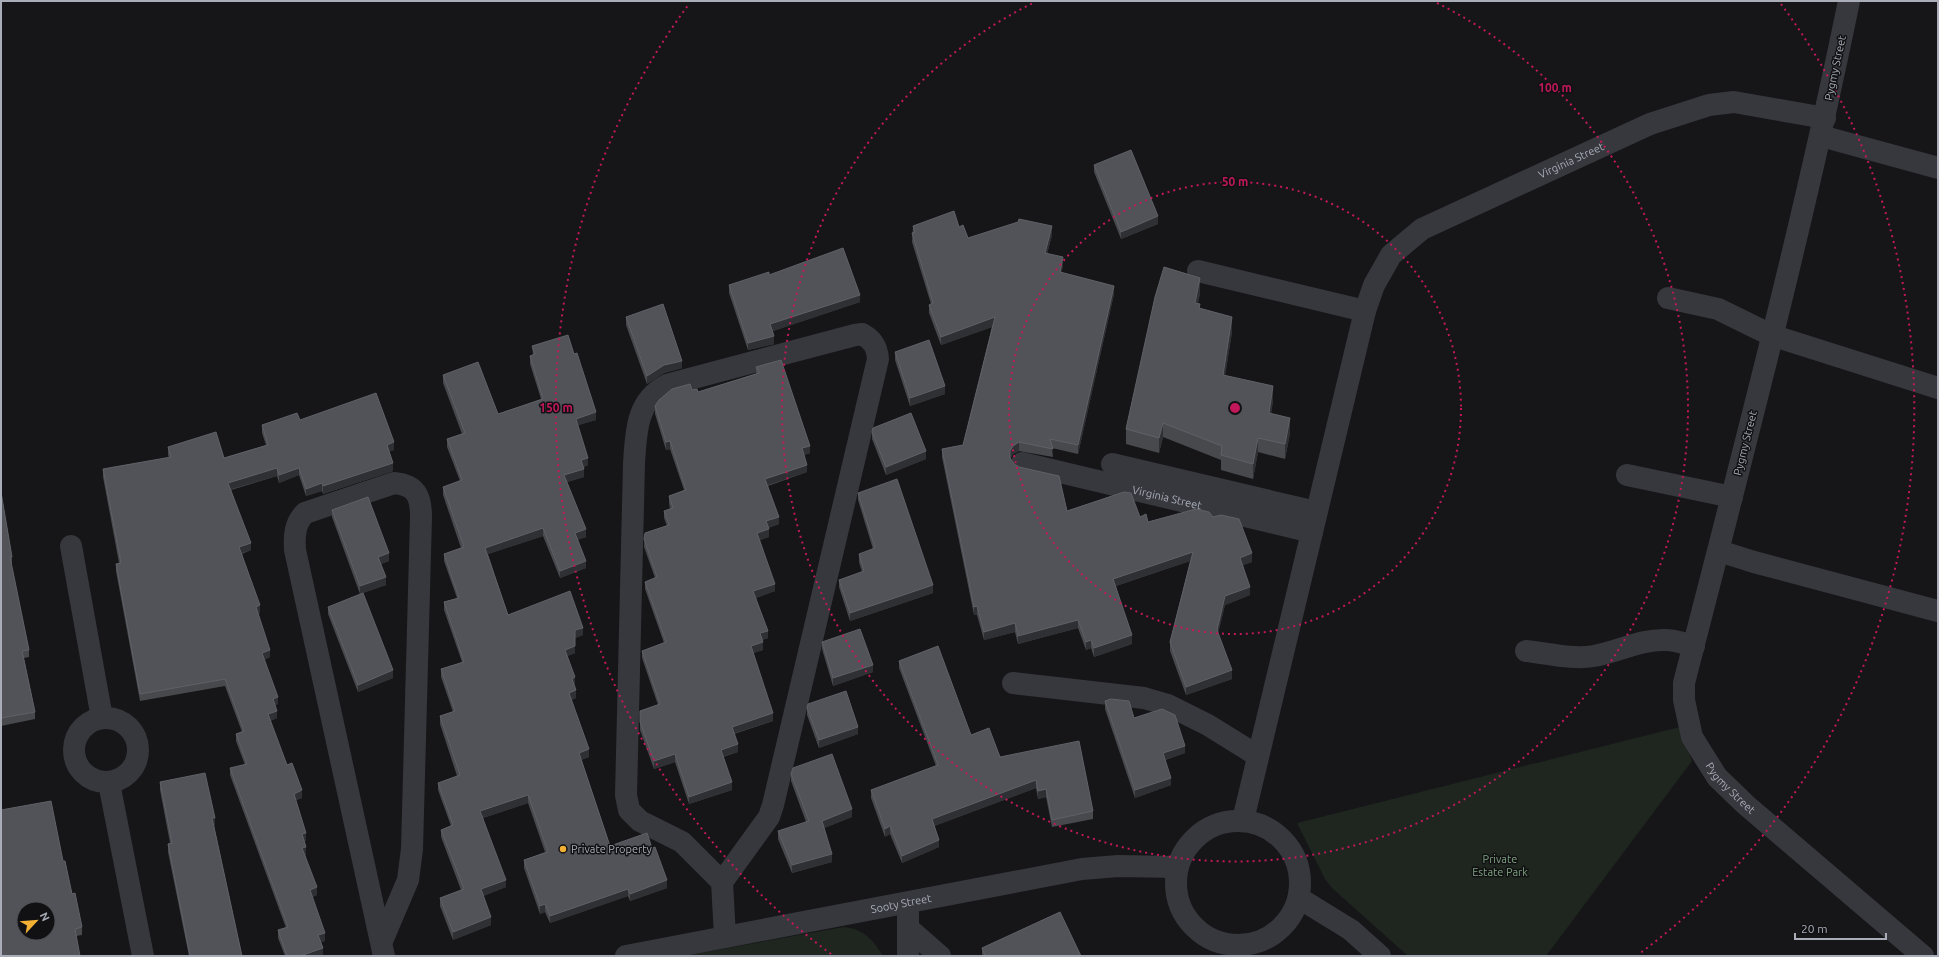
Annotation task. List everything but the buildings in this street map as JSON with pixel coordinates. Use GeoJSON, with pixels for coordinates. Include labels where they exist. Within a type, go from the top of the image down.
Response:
{"type":"FeatureCollection","features":[{"type":"Feature","properties":{"kind":"street","name":"Pygmy Street"},"geometry":{"type":"LineString","coordinates":[[1849,1],[1823,127],[1719,551],[1684,683],[1685,706],[1692,737],[1717,777],[1746,805],[1923,956]]}},
{"type":"Feature","properties":{"kind":"street","name":"Virginia Street"},"geometry":{"type":"LineString","coordinates":[[1243,820],[1366,311],[1374,285],[1391,255],[1422,229],[1650,124],[1709,105],[1734,102],[1823,127]]}},
{"type":"Feature","properties":{"kind":"street"},"geometry":{"type":"LineString","coordinates":[[1823,127],[1938,168]]}},
{"type":"Feature","properties":{"kind":"street"},"geometry":{"type":"LineString","coordinates":[[1198,271],[1366,311]]}},
{"type":"Feature","properties":{"kind":"street"},"geometry":{"type":"LineString","coordinates":[[1668,298],[1718,309],[1772,335],[1938,388]]}},
{"type":"Feature","properties":{"kind":"street"},"geometry":{"type":"LineString","coordinates":[[722,882],[682,842],[640,821],[629,810],[626,795],[634,464],[639,421],[648,398],[656,390],[667,385],[862,334],[873,344],[877,351],[878,359],[773,806],[761,828],[722,882],[725,937]]}},
{"type":"Feature","properties":{"kind":"street","name":"Virginia Street"},"geometry":{"type":"LineString","coordinates":[[1022,463],[1314,522]]}},
{"type":"Feature","properties":{"kind":"street","name":"Virginia Street"},"geometry":{"type":"LineString","coordinates":[[1112,464],[1314,522]]}},
{"type":"Feature","properties":{"kind":"street"},"geometry":{"type":"LineString","coordinates":[[1627,475],[1732,497]]}},
{"type":"Feature","properties":{"kind":"street"},"geometry":{"type":"LineString","coordinates":[[394,483],[407,484],[413,489],[421,506],[421,517],[412,849],[408,880],[383,948],[295,550],[295,530],[299,519],[305,513],[394,483]]}},
{"type":"Feature","properties":{"kind":"street"},"geometry":{"type":"LineString","coordinates":[[71,546],[102,718]]}},
{"type":"Feature","properties":{"kind":"street"},"geometry":{"type":"LineString","coordinates":[[1719,551],[1754,562],[1938,611]]}},
{"type":"Feature","properties":{"kind":"street"},"geometry":{"type":"LineString","coordinates":[[1526,651],[1581,657],[1594,656],[1633,645],[1658,640],[1667,640],[1694,646]]}},
{"type":"Feature","properties":{"kind":"street"},"geometry":{"type":"LineString","coordinates":[[1014,684],[1144,698],[1168,705],[1208,725],[1258,756]]}},
{"type":"Feature","properties":{"kind":"street"},"geometry":{"type":"LineString","coordinates":[[102,718],[113,718],[127,727],[136,741],[138,752],[136,763],[129,772],[120,779],[109,782],[98,782],[88,777],[80,770],[75,760],[73,748],[76,737],[82,728],[91,721],[102,718]]}},
{"type":"Feature","properties":{"kind":"street"},"geometry":{"type":"LineString","coordinates":[[109,782],[143,956]]}},
{"type":"Feature","properties":{"kind":"street"},"geometry":{"type":"LineString","coordinates":[[1243,820],[1264,826],[1282,838],[1294,857],[1300,878],[1299,898],[1290,918],[1275,934],[1255,943],[1235,945],[1225,950],[1214,940],[1196,928],[1183,911],[1176,890],[1178,867],[1187,848],[1202,832],[1221,822],[1243,820]]}},
{"type":"Feature","properties":{"kind":"street","name":"Sooty Street"},"geometry":{"type":"LineString","coordinates":[[626,956],[1097,867],[1178,867]]}},
{"type":"Feature","properties":{"kind":"street"},"geometry":{"type":"LineString","coordinates":[[1299,898],[1351,930],[1380,956]]}},
{"type":"Feature","properties":{"kind":"street"},"geometry":{"type":"LineString","coordinates":[[908,903],[908,956]]}},
{"type":"Feature","properties":{"kind":"street"},"geometry":{"type":"LineString","coordinates":[[908,928],[940,956]]}},
{"type":"Feature","properties":{"kind":"green space","name":"Private Estate Park"},"geometry":{"type":"Polygon","coordinates":[[[1680,727],[1692,761],[1546,956],[1408,956],[1332,888],[1325,879],[1297,823],[1680,727]]]}},
{"type":"Feature","properties":{"kind":"green space"},"geometry":{"type":"Polygon","coordinates":[[[844,927],[857,930],[867,936],[876,945],[883,956],[684,956],[844,927]]]}},
{"type":"Feature","properties":{"kind":"place","name":"Private Property"},"geometry":{"type":"Point","coordinates":[563,849]}}]}
